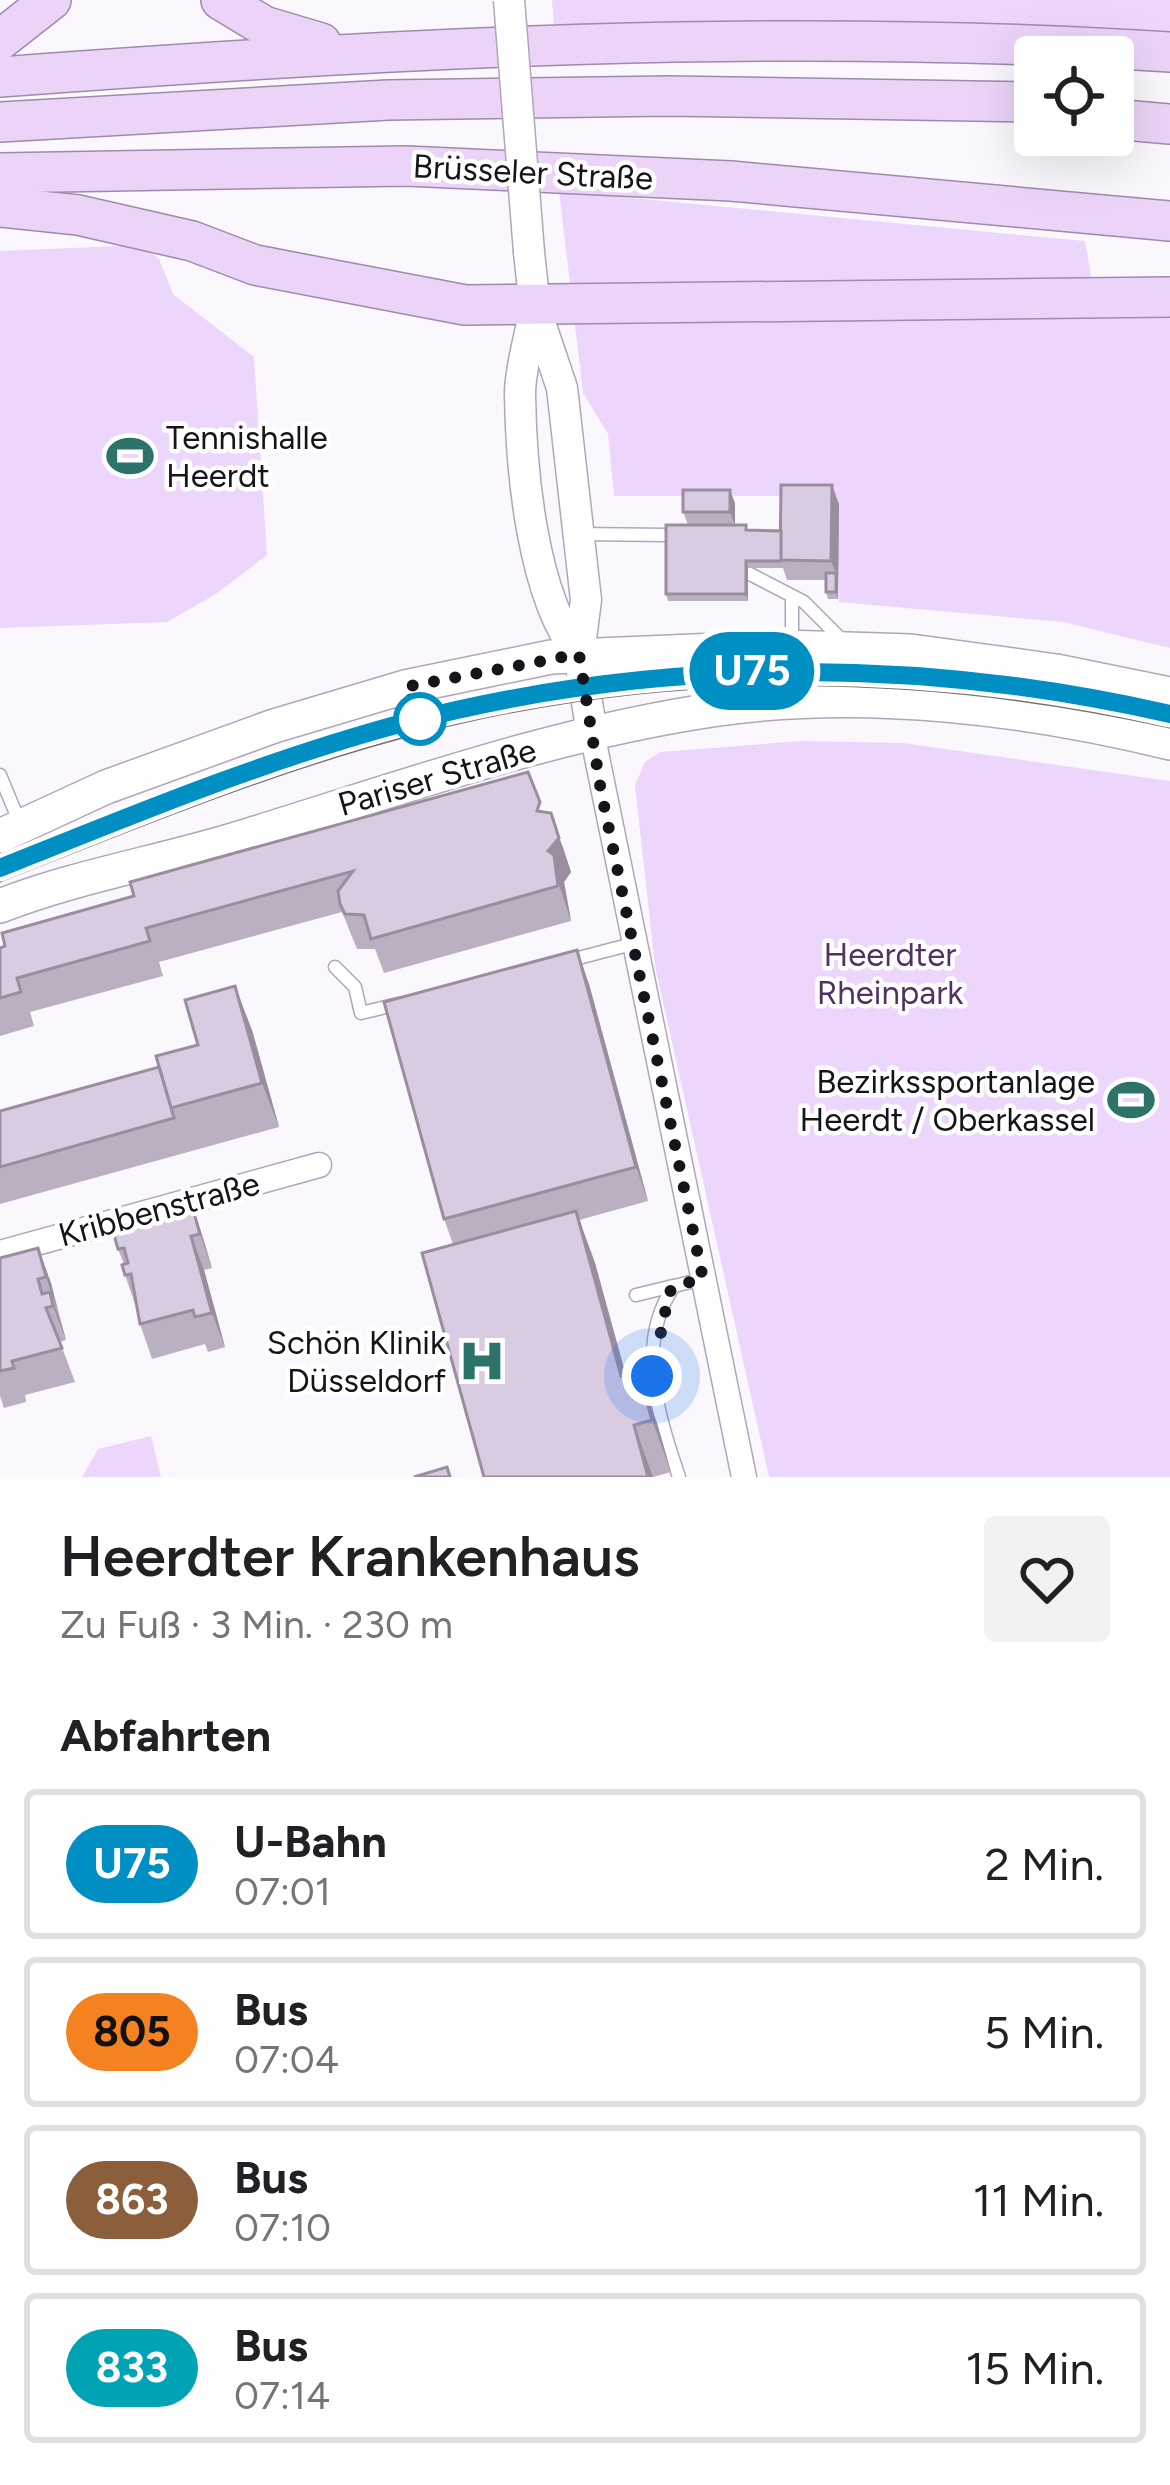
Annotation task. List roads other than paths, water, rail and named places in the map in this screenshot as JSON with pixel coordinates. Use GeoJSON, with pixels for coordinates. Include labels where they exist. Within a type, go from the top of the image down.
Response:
{"type":"FeatureCollection","features":[{"type":"Feature","properties":{"kind":"highway"},"geometry":{"type":"LineString","coordinates":[[0,40],[51,0]]}},
{"type":"Feature","properties":{"kind":"highway"},"geometry":{"type":"LineString","coordinates":[[220,0],[265,26],[356,50]]}},
{"type":"Feature","properties":{"kind":"highway"},"geometry":{"type":"LineString","coordinates":[[0,76],[356,50],[784,39],[1170,52]]}},
{"type":"Feature","properties":{"kind":"highway","name":"Brüsseler Straße"},"geometry":{"type":"LineString","coordinates":[[0,122],[388,100],[668,96],[1014,105]]}},
{"type":"Feature","properties":{"kind":"highway"},"geometry":{"type":"LineString","coordinates":[[1134,102],[1170,102]]}},
{"type":"Feature","properties":{"kind":"highway"},"geometry":{"type":"LineString","coordinates":[[1134,120],[1170,124]]}},
{"type":"Feature","properties":{"kind":"highway","name":"Brüsseler Straße"},"geometry":{"type":"LineString","coordinates":[[0,173],[197,166],[406,166],[731,181],[1170,221]]}},
{"type":"Feature","properties":{"kind":"highway"},"geometry":{"type":"LineString","coordinates":[[0,207],[78,215],[191,241],[255,265],[464,305],[535,308],[1170,297]]}},
{"type":"Feature","properties":{"kind":"highway","name":"Brüsseler Straße"},"geometry":{"type":"LineString","coordinates":[[1064,212],[1170,234]]}},
{"type":"Feature","properties":{"kind":"main road"},"geometry":{"type":"LineString","coordinates":[[11,832],[106,787],[311,715],[457,674],[579,654],[847,648],[970,658],[1170,694]]}},
{"type":"Feature","properties":{"kind":"main road","name":"Pariser Straße"},"geometry":{"type":"LineString","coordinates":[[0,906],[53,898],[451,770],[592,734],[724,708],[890,704],[1034,716],[1170,743]]}},
{"type":"Feature","properties":{"kind":"street"},"geometry":{"type":"LineString","coordinates":[[509,0],[535,308],[562,388],[579,534],[586,600],[579,654],[632,944],[744,1477]]}},
{"type":"Feature","properties":{"kind":"street"},"geometry":{"type":"LineString","coordinates":[[535,308],[520,391],[532,512],[553,614],[579,654]]}},
{"type":"Feature","properties":{"kind":"street","name":"Kribbenstraße"},"geometry":{"type":"LineString","coordinates":[[0,1253],[319,1165]]}},
{"type":"Feature","properties":{"kind":"lane"},"geometry":{"type":"LineString","coordinates":[[579,534],[668,535]]}},
{"type":"Feature","properties":{"kind":"lane"},"geometry":{"type":"LineString","coordinates":[[748,573],[834,626],[847,648]]}},
{"type":"Feature","properties":{"kind":"lane"},"geometry":{"type":"LineString","coordinates":[[785,647],[792,631],[792,599]]}},
{"type":"Feature","properties":{"kind":"lane"},"geometry":{"type":"LineString","coordinates":[[0,775],[11,832]]}},
{"type":"Feature","properties":{"kind":"lane"},"geometry":{"type":"LineString","coordinates":[[542,968],[632,944]]}},
{"type":"Feature","properties":{"kind":"lane"},"geometry":{"type":"LineString","coordinates":[[335,967],[355,987],[362,1013],[406,1002]]}},
{"type":"Feature","properties":{"kind":"lane"},"geometry":{"type":"LineString","coordinates":[[636,1295],[703,1279]]}},
{"type":"Feature","properties":{"kind":"lane"},"geometry":{"type":"LineString","coordinates":[[674,1286],[660,1316],[652,1376],[680,1477]]}},
{"type":"Feature","properties":{"kind":"tram line"},"geometry":{"type":"LineString","coordinates":[[0,881],[199,803],[351,752],[498,714],[594,698],[786,685],[882,687],[979,695],[1170,727]]}},
{"type":"Feature","properties":{"kind":"metro line","name":"U75"},"geometry":{"type":"LineString","coordinates":[[0,868],[265,767],[399,724],[585,687],[747,671],[862,671],[983,680],[1170,714]]}},
{"type":"Feature","properties":{"kind":"place","name":"Tennishalle Heerdt"},"geometry":{"type":"Point","coordinates":[130,456]}},
{"type":"Feature","properties":{"kind":"place","name":"Bezirkssportanlage Heerdt / Oberkassel"},"geometry":{"type":"Point","coordinates":[1131,1100]}},
{"type":"Feature","properties":{"kind":"place","name":"Schön Klinik Düsseldorf"},"geometry":{"type":"Point","coordinates":[482,1361]}},
{"type":"Feature","properties":{"kind":"park label","name":"Heerdter Rheinpark"},"geometry":{"type":"Point","coordinates":[890,973]}}]}
